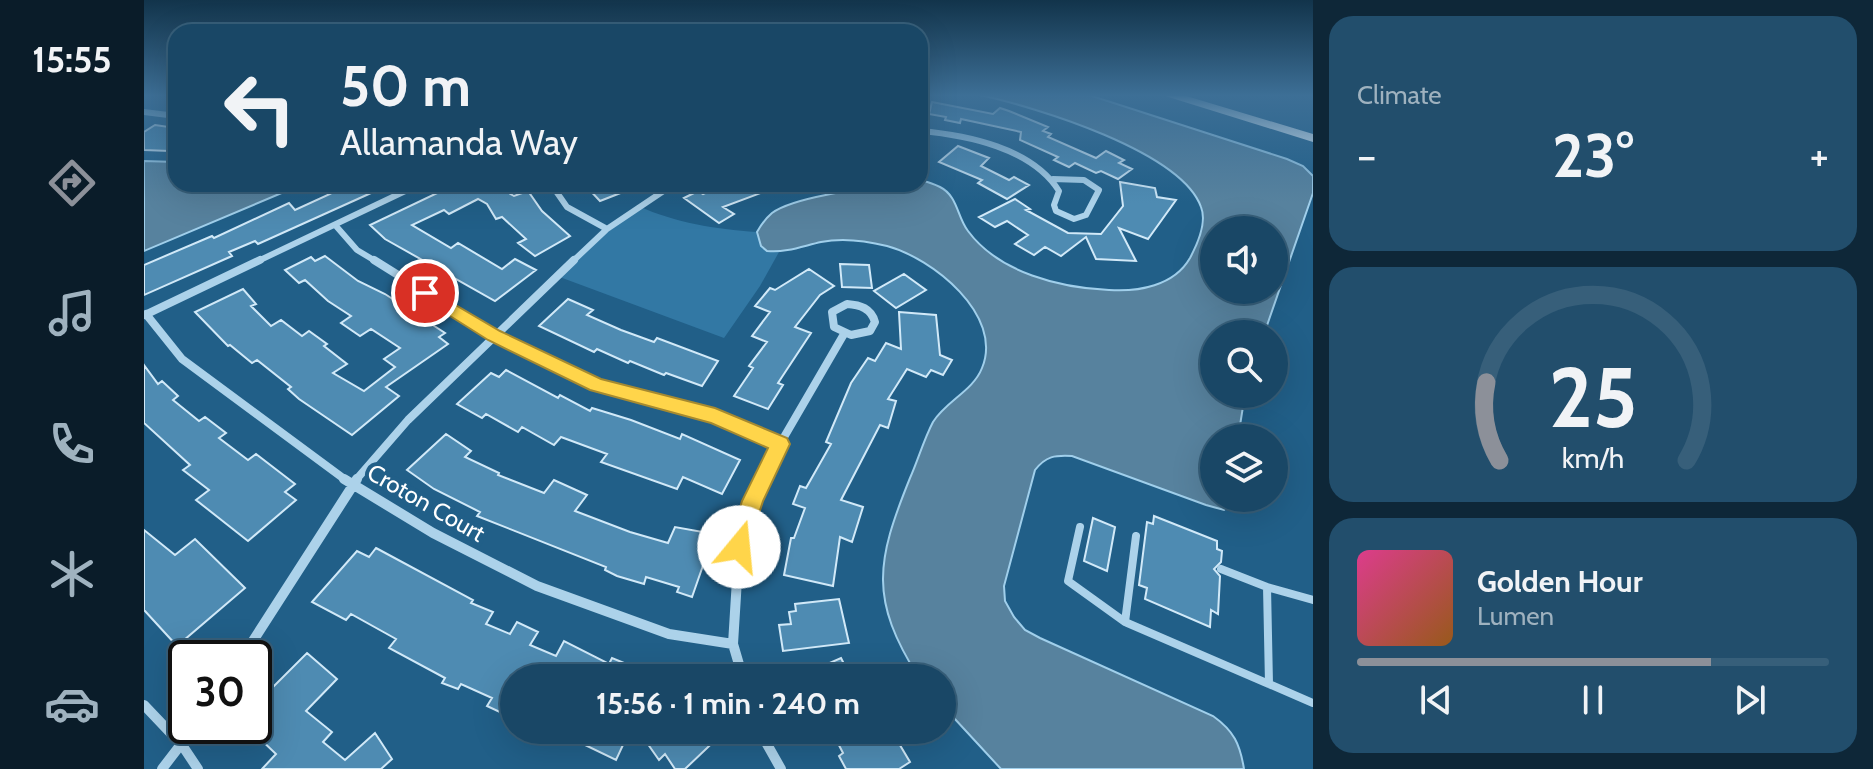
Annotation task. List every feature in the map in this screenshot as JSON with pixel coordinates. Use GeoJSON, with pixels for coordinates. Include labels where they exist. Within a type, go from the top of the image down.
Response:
{"type":"FeatureCollection","features":[{"type":"Feature","properties":{"kind":"main road"},"geometry":{"type":"LineString","coordinates":[[1289,131],[1313,138]]}},
{"type":"Feature","properties":{"kind":"street"},"geometry":{"type":"LineString","coordinates":[[928,132],[987,141],[1012,152],[1053,179],[1059,191],[1054,205],[1056,211],[1074,219],[1086,215],[1099,190],[1096,186],[1081,179],[1053,179]]}},
{"type":"Feature","properties":{"kind":"street"},"geometry":{"type":"LineString","coordinates":[[145,314],[404,192]]}},
{"type":"Feature","properties":{"kind":"street"},"geometry":{"type":"LineString","coordinates":[[554,192],[567,209],[607,229]]}},
{"type":"Feature","properties":{"kind":"street"},"geometry":{"type":"LineString","coordinates":[[253,640],[352,485],[408,420],[607,229],[660,192]]}},
{"type":"Feature","properties":{"kind":"street"},"geometry":{"type":"LineString","coordinates":[[336,226],[357,250],[494,335],[596,385],[715,416],[780,444]]}},
{"type":"Feature","properties":{"kind":"street"},"geometry":{"type":"LineString","coordinates":[[854,304],[871,313],[875,322],[870,331],[858,335],[844,334],[831,322],[836,308],[854,304]]}},
{"type":"Feature","properties":{"kind":"street","name":"Croton Court"},"geometry":{"type":"LineString","coordinates":[[145,314],[182,359],[352,485],[433,533],[537,586],[669,634],[733,644]]}},
{"type":"Feature","properties":{"kind":"street"},"geometry":{"type":"LineString","coordinates":[[739,664],[733,644],[739,547],[753,501],[780,444],[844,334]]}},
{"type":"Feature","properties":{"kind":"street"},"geometry":{"type":"LineString","coordinates":[[144,705],[182,745],[198,769]]}},
{"type":"Feature","properties":{"kind":"street"},"geometry":{"type":"LineString","coordinates":[[767,744],[781,769]]}},
{"type":"Feature","properties":{"kind":"street"},"geometry":{"type":"LineString","coordinates":[[162,769],[182,745]]}},
{"type":"Feature","properties":{"kind":"lane"},"geometry":{"type":"LineString","coordinates":[[1080,527],[1068,581],[1125,622],[1313,703]]}},
{"type":"Feature","properties":{"kind":"lane"},"geometry":{"type":"LineString","coordinates":[[1125,622],[1136,536]]}},
{"type":"Feature","properties":{"kind":"lane"},"geometry":{"type":"LineString","coordinates":[[1221,569],[1313,600]]}},
{"type":"Feature","properties":{"kind":"lane"},"geometry":{"type":"LineString","coordinates":[[1267,587],[1269,684]]}},
{"type":"Feature","properties":{"kind":"shaded area"},"geometry":{"type":"Polygon","coordinates":[[[1096,131],[1200,131],[1303,166],[1313,176],[1313,193],[1288,265],[1288,216],[1203,216],[1201,207],[1188,187],[1166,168],[1096,131]]]}},
{"type":"Feature","properties":{"kind":"shaded area"},"geometry":{"type":"Polygon","coordinates":[[[144,161],[168,162],[168,192],[284,192],[144,251],[144,161]]]}},
{"type":"Feature","properties":{"kind":"shaded area"},"geometry":{"type":"Polygon","coordinates":[[[928,182],[946,191],[968,231],[981,246],[1014,268],[1051,282],[1090,289],[1120,290],[1154,285],[1175,275],[1183,267],[1200,233],[1200,304],[1274,304],[1269,320],[1200,320],[1200,408],[1243,408],[1240,424],[1200,424],[1200,503],[1072,456],[1051,457],[1035,470],[1004,586],[1005,601],[1025,630],[1213,716],[1235,739],[1244,769],[1001,769],[956,720],[956,664],[911,664],[892,625],[883,580],[890,534],[933,422],[972,383],[982,368],[986,348],[983,328],[960,292],[943,276],[905,253],[879,244],[845,240],[767,251],[761,246],[757,232],[772,213],[803,200],[841,192],[928,192],[928,182]]]}},
{"type":"Feature","properties":{"kind":"shaded area"},"geometry":{"type":"Polygon","coordinates":[[[638,206],[696,224],[757,232],[767,251],[779,252],[724,338],[557,276],[638,206]]]}},
{"type":"Feature","properties":{"kind":"building"},"geometry":{"type":"Polygon","coordinates":[[[168,131],[168,151],[144,150],[144,132],[168,131]]]}},
{"type":"Feature","properties":{"kind":"building"},"geometry":{"type":"Polygon","coordinates":[[[1016,131],[1043,131],[1051,134],[1048,137],[1096,158],[1106,151],[1124,160],[1119,163],[1132,169],[1118,179],[1075,163],[1069,167],[1054,160],[1058,157],[1020,140],[1021,132],[1016,131]]]}},
{"type":"Feature","properties":{"kind":"building"},"geometry":{"type":"Polygon","coordinates":[[[958,146],[989,158],[981,166],[1009,180],[1014,177],[1029,185],[1007,199],[978,183],[982,180],[939,162],[958,146]]]}},
{"type":"Feature","properties":{"kind":"building"},"geometry":{"type":"Polygon","coordinates":[[[1120,182],[1155,188],[1157,197],[1176,200],[1148,239],[1119,228],[1136,261],[1096,259],[1086,237],[1061,256],[1045,247],[1034,255],[1015,244],[1028,235],[1007,221],[995,227],[979,217],[1015,199],[1030,209],[1026,210],[1068,233],[1101,234],[1123,206],[1120,182]]]}},
{"type":"Feature","properties":{"kind":"building"},"geometry":{"type":"Polygon","coordinates":[[[328,192],[373,192],[258,244],[255,241],[229,252],[232,256],[144,295],[144,265],[212,236],[214,238],[289,203],[295,210],[330,194],[328,192]]]}},
{"type":"Feature","properties":{"kind":"building"},"geometry":{"type":"Polygon","coordinates":[[[439,192],[507,192],[514,196],[529,192],[542,211],[570,236],[535,256],[518,243],[526,239],[502,217],[496,219],[487,204],[478,199],[449,214],[444,210],[412,225],[451,248],[458,243],[502,269],[515,259],[536,270],[495,301],[385,239],[370,225],[439,192]]]}},
{"type":"Feature","properties":{"kind":"building"},"geometry":{"type":"Polygon","coordinates":[[[592,192],[623,192],[600,201],[592,192]]]}},
{"type":"Feature","properties":{"kind":"building"},"geometry":{"type":"Polygon","coordinates":[[[696,192],[763,192],[723,207],[734,214],[719,223],[684,198],[696,192]]]}},
{"type":"Feature","properties":{"kind":"building"},"geometry":{"type":"Polygon","coordinates":[[[325,256],[358,281],[385,294],[445,333],[439,337],[448,344],[386,387],[399,396],[352,435],[299,399],[288,389],[291,387],[257,360],[252,363],[228,346],[195,312],[243,289],[256,304],[251,306],[271,326],[281,320],[302,336],[309,331],[327,344],[324,346],[347,364],[333,373],[364,391],[395,367],[384,359],[400,348],[371,329],[360,336],[341,323],[351,316],[305,280],[299,283],[285,270],[311,257],[315,261],[325,256]]]}},
{"type":"Feature","properties":{"kind":"building"},"geometry":{"type":"Polygon","coordinates":[[[840,264],[869,265],[872,288],[842,287],[840,264]]]}},
{"type":"Feature","properties":{"kind":"building"},"geometry":{"type":"Polygon","coordinates":[[[809,269],[834,286],[820,295],[795,327],[811,333],[778,383],[783,385],[768,409],[734,396],[753,368],[749,366],[767,342],[752,336],[770,312],[755,306],[770,288],[775,290],[809,269]]]}},
{"type":"Feature","properties":{"kind":"building"},"geometry":{"type":"Polygon","coordinates":[[[904,274],[926,290],[896,308],[874,291],[904,274]]]}},
{"type":"Feature","properties":{"kind":"building"},"geometry":{"type":"Polygon","coordinates":[[[568,299],[593,310],[587,315],[621,330],[654,342],[657,338],[718,361],[702,386],[630,361],[628,363],[597,349],[594,352],[539,326],[568,299]]]}},
{"type":"Feature","properties":{"kind":"building"},"geometry":{"type":"Polygon","coordinates":[[[899,312],[936,315],[940,355],[952,360],[943,375],[931,370],[926,377],[907,369],[888,399],[896,401],[888,428],[880,425],[841,500],[863,507],[852,542],[840,537],[833,586],[784,575],[791,538],[794,538],[805,508],[793,504],[800,486],[806,488],[831,444],[826,442],[851,383],[868,358],[875,361],[886,343],[901,349],[899,312]]]}},
{"type":"Feature","properties":{"kind":"building"},"geometry":{"type":"Polygon","coordinates":[[[144,365],[158,384],[162,381],[178,396],[173,400],[199,421],[205,417],[226,433],[219,438],[248,460],[256,454],[295,484],[285,492],[296,500],[248,541],[196,500],[209,490],[183,470],[190,465],[144,423],[144,365]]]}},
{"type":"Feature","properties":{"kind":"building"},"geometry":{"type":"Polygon","coordinates":[[[506,370],[590,411],[592,408],[631,420],[680,439],[682,434],[740,460],[722,494],[683,477],[677,489],[601,462],[607,454],[561,437],[554,445],[522,427],[518,432],[486,414],[482,418],[457,404],[491,373],[499,377],[506,370]]]}},
{"type":"Feature","properties":{"kind":"building"},"geometry":{"type":"Polygon","coordinates":[[[446,434],[471,451],[465,457],[498,475],[544,493],[554,480],[587,495],[575,511],[630,532],[668,543],[675,527],[714,534],[692,597],[677,592],[679,587],[646,577],[644,584],[617,576],[605,570],[606,567],[477,516],[480,512],[434,489],[407,470],[446,434]]]}},
{"type":"Feature","properties":{"kind":"building"},"geometry":{"type":"Polygon","coordinates":[[[1154,516],[1217,541],[1217,549],[1222,551],[1221,562],[1214,569],[1220,576],[1218,614],[1211,610],[1210,627],[1145,599],[1147,588],[1139,585],[1147,522],[1153,524],[1154,516]]]}},
{"type":"Feature","properties":{"kind":"building"},"geometry":{"type":"Polygon","coordinates":[[[1093,518],[1115,527],[1107,571],[1084,561],[1093,518]]]}},
{"type":"Feature","properties":{"kind":"building"},"geometry":{"type":"Polygon","coordinates":[[[144,530],[175,555],[195,539],[245,588],[184,640],[172,640],[144,610],[144,530]]]}},
{"type":"Feature","properties":{"kind":"building"},"geometry":{"type":"Polygon","coordinates":[[[376,548],[473,600],[471,603],[493,612],[486,624],[510,634],[517,622],[538,632],[530,645],[556,656],[564,641],[609,664],[500,664],[500,712],[487,706],[492,698],[461,684],[458,689],[442,683],[445,678],[389,648],[396,639],[351,614],[346,620],[312,602],[357,551],[369,557],[376,548]]]}},
{"type":"Feature","properties":{"kind":"building"},"geometry":{"type":"Polygon","coordinates":[[[839,599],[849,643],[783,651],[779,625],[791,624],[789,612],[796,611],[795,604],[839,599]]]}},
{"type":"Feature","properties":{"kind":"building"},"geometry":{"type":"Polygon","coordinates":[[[307,653],[337,679],[306,711],[332,732],[323,742],[345,760],[375,733],[392,759],[381,769],[262,769],[276,754],[266,744],[272,744],[272,688],[307,653]]]}},
{"type":"Feature","properties":{"kind":"building"},"geometry":{"type":"Polygon","coordinates":[[[612,658],[627,664],[609,664],[612,658]]]}},
{"type":"Feature","properties":{"kind":"building"},"geometry":{"type":"Polygon","coordinates":[[[841,658],[844,664],[827,664],[841,658]]]}},
{"type":"Feature","properties":{"kind":"building"},"geometry":{"type":"Polygon","coordinates":[[[583,744],[623,744],[616,760],[583,744]]]}},
{"type":"Feature","properties":{"kind":"building"},"geometry":{"type":"Polygon","coordinates":[[[648,744],[711,744],[685,769],[675,769],[665,754],[659,760],[648,744]]]}},
{"type":"Feature","properties":{"kind":"building"},"geometry":{"type":"Polygon","coordinates":[[[838,744],[899,744],[910,762],[899,769],[846,769],[839,756],[843,753],[838,744]]]}},
{"type":"Feature","properties":{"kind":"route"},"geometry":{"type":"LineString","coordinates":[[425,293],[494,335],[596,385],[715,416],[780,444],[753,501],[739,547]]}}]}
